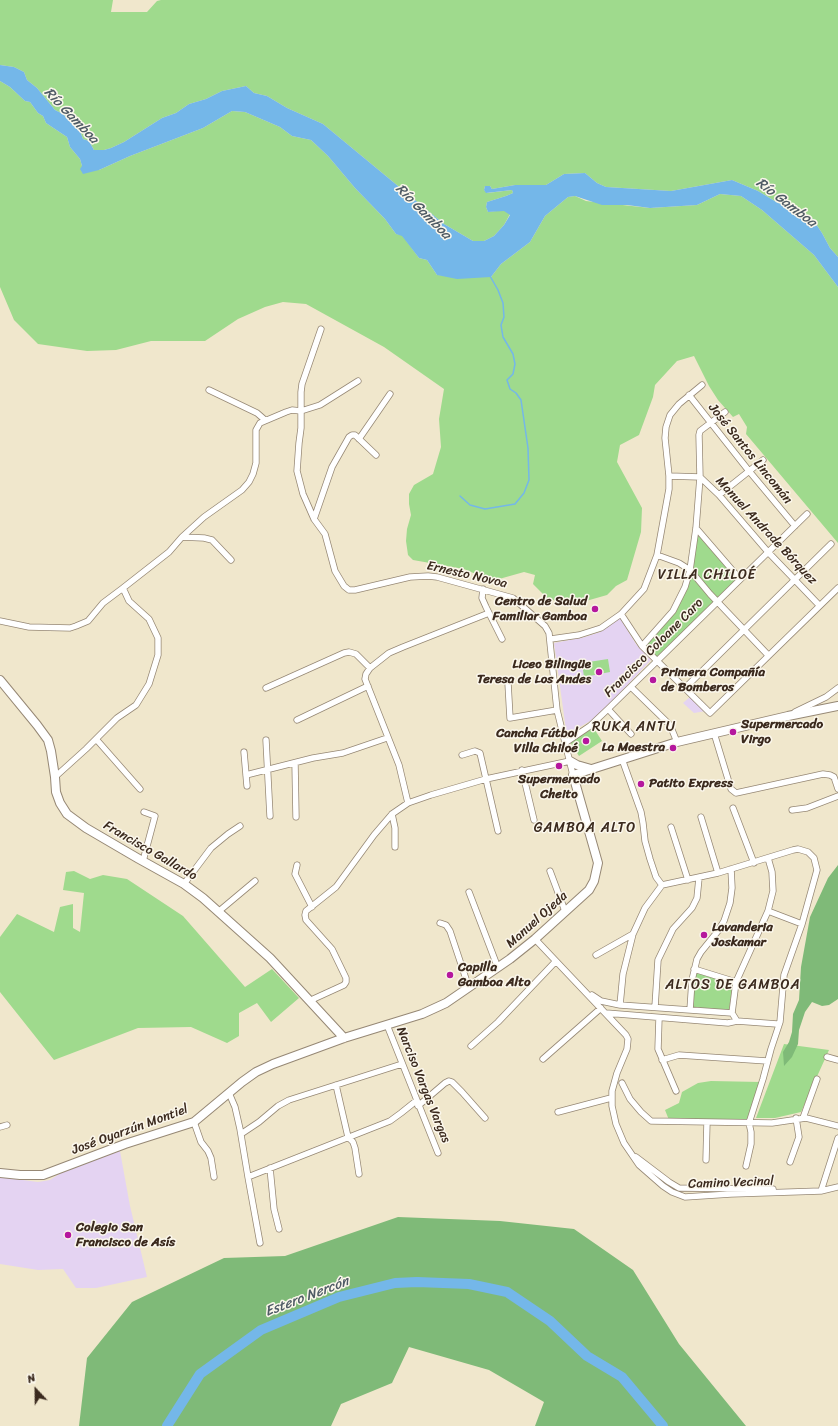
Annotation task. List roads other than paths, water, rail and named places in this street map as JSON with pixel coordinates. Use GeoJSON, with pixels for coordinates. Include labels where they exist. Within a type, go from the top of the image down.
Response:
{"type":"FeatureCollection","features":[{"type":"Feature","properties":{"kind":"street","name":"Ernesto Novoa"},"geometry":{"type":"LineString","coordinates":[[321,329],[302,384],[301,428],[297,471],[303,494],[314,519],[326,534],[335,571],[344,586],[349,590],[420,576],[437,577],[461,585],[483,589],[513,598],[548,629],[551,639],[557,710],[578,793]]}},
{"type":"Feature","properties":{"kind":"street"},"geometry":{"type":"LineString","coordinates":[[0,621],[29,627],[70,628],[88,621],[103,603],[169,552],[204,517],[242,490],[249,482],[256,463],[256,430],[260,423],[286,412],[301,411],[320,405],[358,381]]}},
{"type":"Feature","properties":{"kind":"street"},"geometry":{"type":"LineString","coordinates":[[551,639],[579,636],[594,631],[621,614],[644,589],[657,555],[667,501],[669,476],[665,438],[666,427],[673,411],[679,404],[702,385]]}},
{"type":"Feature","properties":{"kind":"street"},"geometry":{"type":"LineString","coordinates":[[209,390],[257,413],[265,420]]}},
{"type":"Feature","properties":{"kind":"street"},"geometry":{"type":"LineString","coordinates":[[359,439],[390,394]]}},
{"type":"Feature","properties":{"kind":"street","name":"José Santos Lincomán"},"geometry":{"type":"LineString","coordinates":[[689,395],[795,526]]}},
{"type":"Feature","properties":{"kind":"street"},"geometry":{"type":"LineString","coordinates":[[642,646],[673,611],[681,597],[690,570],[696,528],[700,477],[698,435],[700,431],[725,412]]}},
{"type":"Feature","properties":{"kind":"street"},"geometry":{"type":"LineString","coordinates":[[314,519],[332,467],[345,442],[352,435],[359,439],[376,455]]}},
{"type":"Feature","properties":{"kind":"street"},"geometry":{"type":"LineString","coordinates":[[719,495],[762,460]]}},
{"type":"Feature","properties":{"kind":"street","name":"Manuel Andrade Bórquez"},"geometry":{"type":"LineString","coordinates":[[669,476],[700,477],[719,495],[768,552],[819,605]]}},
{"type":"Feature","properties":{"kind":"street","name":"Francisco Coloane Caro"},"geometry":{"type":"LineString","coordinates":[[565,743],[590,726],[608,709],[807,514]]}},
{"type":"Feature","properties":{"kind":"street"},"geometry":{"type":"LineString","coordinates":[[696,528],[740,578]]}},
{"type":"Feature","properties":{"kind":"street"},"geometry":{"type":"LineString","coordinates":[[182,538],[204,538],[212,540],[231,560]]}},
{"type":"Feature","properties":{"kind":"street"},"geometry":{"type":"LineString","coordinates":[[685,688],[743,629],[831,544]]}},
{"type":"Feature","properties":{"kind":"street"},"geometry":{"type":"LineString","coordinates":[[657,555],[679,563],[690,570],[717,602],[768,655]]}},
{"type":"Feature","properties":{"kind":"street"},"geometry":{"type":"LineString","coordinates":[[55,777],[117,718],[136,705],[149,684],[158,655],[158,638],[149,619],[129,601],[123,588]]}},
{"type":"Feature","properties":{"kind":"street"},"geometry":{"type":"LineString","coordinates":[[621,614],[642,646],[710,713],[838,588]]}},
{"type":"Feature","properties":{"kind":"street"},"geometry":{"type":"LineString","coordinates":[[483,589],[482,598],[502,638]]}},
{"type":"Feature","properties":{"kind":"street"},"geometry":{"type":"LineString","coordinates":[[408,803],[399,765],[387,738],[365,676],[370,668],[389,653],[489,613]]}},
{"type":"Feature","properties":{"kind":"street"},"geometry":{"type":"LineString","coordinates":[[266,688],[349,652],[356,654],[370,668]]}},
{"type":"Feature","properties":{"kind":"street","name":"Francisco Gallardo"},"geometry":{"type":"LineString","coordinates":[[0,680],[48,740],[51,751],[56,792],[60,803],[67,814],[86,828],[184,884],[203,898],[270,958],[344,1038]]}},
{"type":"Feature","properties":{"kind":"street"},"geometry":{"type":"LineString","coordinates":[[508,683],[510,718],[557,710]]}},
{"type":"Feature","properties":{"kind":"street"},"geometry":{"type":"LineString","coordinates":[[297,720],[368,686]]}},
{"type":"Feature","properties":{"kind":"street"},"geometry":{"type":"LineString","coordinates":[[631,687],[670,725],[677,742]]}},
{"type":"Feature","properties":{"kind":"street"},"geometry":{"type":"LineString","coordinates":[[788,716],[826,697],[838,688]]}},
{"type":"Feature","properties":{"kind":"street"},"geometry":{"type":"LineString","coordinates":[[573,775],[677,742],[838,706]]}},
{"type":"Feature","properties":{"kind":"street"},"geometry":{"type":"LineString","coordinates":[[608,709],[631,734]]}},
{"type":"Feature","properties":{"kind":"street"},"geometry":{"type":"LineString","coordinates":[[714,733],[731,789],[736,793],[823,774],[834,777],[838,789]]}},
{"type":"Feature","properties":{"kind":"street"},"geometry":{"type":"LineString","coordinates":[[246,775],[343,752],[387,738]]}},
{"type":"Feature","properties":{"kind":"street"},"geometry":{"type":"LineString","coordinates":[[96,739],[140,789]]}},
{"type":"Feature","properties":{"kind":"street"},"geometry":{"type":"LineString","coordinates":[[266,740],[269,769],[270,816]]}},
{"type":"Feature","properties":{"kind":"street"},"geometry":{"type":"LineString","coordinates":[[462,755],[475,751],[480,753],[498,831]]}},
{"type":"Feature","properties":{"kind":"street"},"geometry":{"type":"LineString","coordinates":[[244,752],[246,786]]}},
{"type":"Feature","properties":{"kind":"street"},"geometry":{"type":"LineString","coordinates":[[622,759],[641,812],[645,841],[650,859],[656,877],[662,885]]}},
{"type":"Feature","properties":{"kind":"street"},"geometry":{"type":"LineString","coordinates":[[309,1001],[344,984],[346,982],[346,978],[332,949],[306,920],[306,911],[336,887],[374,835],[392,814],[408,803],[486,779],[522,770],[570,761],[577,765],[592,769]]}},
{"type":"Feature","properties":{"kind":"street"},"geometry":{"type":"LineString","coordinates":[[295,763],[296,817]]}},
{"type":"Feature","properties":{"kind":"street"},"geometry":{"type":"LineString","coordinates":[[578,793],[580,781],[592,769]]}},
{"type":"Feature","properties":{"kind":"street"},"geometry":{"type":"LineString","coordinates":[[522,770],[534,820]]}},
{"type":"Feature","properties":{"kind":"street","name":"Manuel Ojeda"},"geometry":{"type":"LineString","coordinates":[[344,1038],[433,1010],[498,968],[535,939],[589,890],[594,881],[598,868],[578,793]]}},
{"type":"Feature","properties":{"kind":"street"},"geometry":{"type":"LineString","coordinates":[[792,810],[807,808],[838,796]]}},
{"type":"Feature","properties":{"kind":"street"},"geometry":{"type":"LineString","coordinates":[[733,808],[754,863]]}},
{"type":"Feature","properties":{"kind":"street"},"geometry":{"type":"LineString","coordinates":[[143,861],[156,816],[144,812]]}},
{"type":"Feature","properties":{"kind":"street"},"geometry":{"type":"LineString","coordinates":[[392,814],[395,828],[395,847]]}},
{"type":"Feature","properties":{"kind":"street"},"geometry":{"type":"LineString","coordinates":[[701,817],[718,873]]}},
{"type":"Feature","properties":{"kind":"street"},"geometry":{"type":"LineString","coordinates":[[184,884],[211,848],[240,826]]}},
{"type":"Feature","properties":{"kind":"street"},"geometry":{"type":"LineString","coordinates":[[671,827],[688,880]]}},
{"type":"Feature","properties":{"kind":"street"},"geometry":{"type":"LineString","coordinates":[[620,1004],[623,974],[633,934],[645,908],[662,885],[718,873],[793,850],[802,850],[812,854],[817,870],[802,924],[784,975],[782,1008],[778,1026],[749,1123],[751,1144],[746,1166]]}},
{"type":"Feature","properties":{"kind":"street"},"geometry":{"type":"LineString","coordinates":[[738,1021],[732,1013],[736,982],[768,911],[773,891],[772,872],[768,858]]}},
{"type":"Feature","properties":{"kind":"street"},"geometry":{"type":"LineString","coordinates":[[297,864],[296,874],[312,906]]}},
{"type":"Feature","properties":{"kind":"street"},"geometry":{"type":"LineString","coordinates":[[690,1010],[694,969],[701,952],[718,931],[728,911],[732,895],[731,869]]}},
{"type":"Feature","properties":{"kind":"street"},"geometry":{"type":"LineString","coordinates":[[550,871],[565,911]]}},
{"type":"Feature","properties":{"kind":"street"},"geometry":{"type":"LineString","coordinates":[[655,1007],[656,971],[658,960],[673,928],[692,908],[697,898],[699,878]]}},
{"type":"Feature","properties":{"kind":"street"},"geometry":{"type":"LineString","coordinates":[[218,912],[255,880]]}},
{"type":"Feature","properties":{"kind":"street"},"geometry":{"type":"LineString","coordinates":[[470,892],[498,968]]}},
{"type":"Feature","properties":{"kind":"street"},"geometry":{"type":"LineString","coordinates":[[768,911],[802,924]]}},
{"type":"Feature","properties":{"kind":"street"},"geometry":{"type":"LineString","coordinates":[[440,923],[446,925],[450,931],[469,988]]}},
{"type":"Feature","properties":{"kind":"street"},"geometry":{"type":"LineString","coordinates":[[596,955],[633,934]]}},
{"type":"Feature","properties":{"kind":"street"},"geometry":{"type":"LineString","coordinates":[[535,939],[604,1010],[659,1018],[728,1023],[738,1021],[777,1024],[778,1026]]}},
{"type":"Feature","properties":{"kind":"street"},"geometry":{"type":"LineString","coordinates":[[471,1046],[498,1022],[556,961]]}},
{"type":"Feature","properties":{"kind":"street"},"geometry":{"type":"LineString","coordinates":[[694,969],[736,982]]}},
{"type":"Feature","properties":{"kind":"street"},"geometry":{"type":"LineString","coordinates":[[582,988],[601,1001],[620,1004],[732,1013]]}},
{"type":"Feature","properties":{"kind":"street"},"geometry":{"type":"LineString","coordinates":[[543,1059],[604,1010]]}},
{"type":"Feature","properties":{"kind":"street","name":"Camino Vecinal"},"geometry":{"type":"LineString","coordinates":[[604,1010],[623,1031],[628,1039],[627,1049],[613,1085],[611,1098],[616,1124],[630,1153],[639,1165],[672,1192],[685,1197],[821,1191],[838,1187]]}},
{"type":"Feature","properties":{"kind":"street"},"geometry":{"type":"LineString","coordinates":[[659,1018],[658,1049],[676,1091]]}},
{"type":"Feature","properties":{"kind":"street","name":"Narciso Vargas Vargas"},"geometry":{"type":"LineString","coordinates":[[387,1025],[438,1154]]}},
{"type":"Feature","properties":{"kind":"street","name":"José Oyarzún Montiel"},"geometry":{"type":"LineString","coordinates":[[0,1173],[43,1175],[125,1144],[194,1122],[256,1072],[273,1064],[344,1038]]}},
{"type":"Feature","properties":{"kind":"street"},"geometry":{"type":"LineString","coordinates":[[662,1060],[679,1055],[767,1061]]}},
{"type":"Feature","properties":{"kind":"street"},"geometry":{"type":"LineString","coordinates":[[827,1057],[838,1060]]}},
{"type":"Feature","properties":{"kind":"street"},"geometry":{"type":"LineString","coordinates":[[241,1134],[259,1122],[278,1106],[289,1100],[402,1064]]}},
{"type":"Feature","properties":{"kind":"street"},"geometry":{"type":"LineString","coordinates":[[803,1118],[817,1080]]}},
{"type":"Feature","properties":{"kind":"street"},"geometry":{"type":"LineString","coordinates":[[248,1177],[390,1121],[449,1081],[462,1092],[485,1118]]}},
{"type":"Feature","properties":{"kind":"street"},"geometry":{"type":"LineString","coordinates":[[622,1083],[630,1099],[651,1121],[772,1123],[803,1118],[838,1126]]}},
{"type":"Feature","properties":{"kind":"street"},"geometry":{"type":"LineString","coordinates":[[336,1085],[348,1137],[353,1142],[355,1148],[359,1174]]}},
{"type":"Feature","properties":{"kind":"street"},"geometry":{"type":"LineString","coordinates":[[229,1093],[235,1107],[241,1134],[260,1243]]}},
{"type":"Feature","properties":{"kind":"street"},"geometry":{"type":"LineString","coordinates":[[558,1112],[611,1098]]}},
{"type":"Feature","properties":{"kind":"street"},"geometry":{"type":"LineString","coordinates":[[790,1162],[799,1137],[796,1118]]}},
{"type":"Feature","properties":{"kind":"street"},"geometry":{"type":"LineString","coordinates":[[194,1122],[201,1142],[211,1158],[214,1177]]}},
{"type":"Feature","properties":{"kind":"street"},"geometry":{"type":"LineString","coordinates":[[706,1160],[707,1122]]}},
{"type":"Feature","properties":{"kind":"street"},"geometry":{"type":"LineString","coordinates":[[0,1127],[7,1125]]}},
{"type":"Feature","properties":{"kind":"street"},"geometry":{"type":"LineString","coordinates":[[821,1191],[838,1138]]}},
{"type":"Feature","properties":{"kind":"street"},"geometry":{"type":"LineString","coordinates":[[631,1148],[636,1158],[679,1188],[777,1189],[795,1192]]}},
{"type":"Feature","properties":{"kind":"street"},"geometry":{"type":"LineString","coordinates":[[270,1168],[275,1214],[279,1230]]}},
{"type":"Feature","properties":{"kind":"water","name":"Río Gamboa"},"geometry":{"type":"Polygon","coordinates":[[[0,65],[14,67],[24,72],[27,80],[37,88],[55,110],[63,114],[80,131],[83,139],[89,141],[94,150],[104,150],[124,142],[162,118],[176,113],[189,104],[206,99],[222,91],[246,86],[254,93],[267,96],[287,108],[323,124],[444,224],[473,241],[484,241],[494,236],[504,225],[510,215],[504,211],[488,212],[486,207],[487,202],[513,193],[512,190],[486,193],[484,190],[485,186],[490,186],[492,189],[515,185],[546,185],[564,174],[585,173],[597,183],[606,187],[671,191],[732,180],[758,191],[778,203],[793,207],[812,218],[830,248],[838,257],[838,287],[814,255],[762,210],[741,196],[720,194],[697,205],[650,208],[627,205],[602,205],[575,196],[568,197],[545,216],[530,242],[501,264],[491,277],[457,279],[437,275],[427,260],[419,258],[402,236],[396,234],[385,219],[355,188],[328,156],[311,140],[292,136],[280,127],[245,112],[232,111],[203,128],[130,156],[99,170],[83,174],[80,169],[82,166],[80,159],[70,147],[67,137],[46,123],[43,116],[38,113],[30,102],[25,101],[10,87],[0,81],[0,65]]]}},
{"type":"Feature","properties":{"kind":"waterway"},"geometry":{"type":"LineString","coordinates":[[460,496],[470,505],[485,509],[515,504],[524,493],[529,480],[528,448],[521,400],[516,393],[510,389],[507,380],[513,374],[515,364],[513,354],[503,337],[501,325],[504,317],[503,303],[490,276]]}},
{"type":"Feature","properties":{"kind":"waterway","name":"Estero Nercón"},"geometry":{"type":"LineString","coordinates":[[167,1426],[200,1374],[261,1330],[339,1297],[395,1283],[417,1282],[469,1284],[507,1292],[550,1321],[587,1356],[622,1377],[663,1426]]}},
{"type":"Feature","properties":{"kind":"place","name":"Centro de Salud Familiar Gamboa"},"geometry":{"type":"Point","coordinates":[595,609]}},
{"type":"Feature","properties":{"kind":"place","name":"Liceo Bilingüe Teresa de Los Andes"},"geometry":{"type":"Point","coordinates":[599,672]}},
{"type":"Feature","properties":{"kind":"place","name":"Primera Compañía de Bomberos"},"geometry":{"type":"Point","coordinates":[653,680]}},
{"type":"Feature","properties":{"kind":"place","name":"Supermercado Virgo"},"geometry":{"type":"Point","coordinates":[733,732]}},
{"type":"Feature","properties":{"kind":"place","name":"Cancha Fútbol Villa Chiloé"},"geometry":{"type":"Point","coordinates":[586,741]}},
{"type":"Feature","properties":{"kind":"place","name":"La Maestra"},"geometry":{"type":"Point","coordinates":[673,748]}},
{"type":"Feature","properties":{"kind":"place","name":"Supermercado Cheito"},"geometry":{"type":"Point","coordinates":[559,766]}},
{"type":"Feature","properties":{"kind":"place","name":"Patito Express"},"geometry":{"type":"Point","coordinates":[641,784]}},
{"type":"Feature","properties":{"kind":"place","name":"Lavanderia Joskamar"},"geometry":{"type":"Point","coordinates":[704,935]}},
{"type":"Feature","properties":{"kind":"place","name":"Capilla Gamboa Alto"},"geometry":{"type":"Point","coordinates":[450,975]}},
{"type":"Feature","properties":{"kind":"place","name":"Colegio San Francisco de Asís"},"geometry":{"type":"Point","coordinates":[68,1235]}},
{"type":"Feature","properties":{"kind":"district","name":"VILLA CHILOÉ"},"geometry":{"type":"Point","coordinates":[707,575]}},
{"type":"Feature","properties":{"kind":"district","name":"RUKA ANTU"},"geometry":{"type":"Point","coordinates":[634,727]}},
{"type":"Feature","properties":{"kind":"district","name":"GAMBOA ALTO"},"geometry":{"type":"Point","coordinates":[585,828]}},
{"type":"Feature","properties":{"kind":"district","name":"ALTOS DE GAMBOA"},"geometry":{"type":"Point","coordinates":[733,985]}}]}
